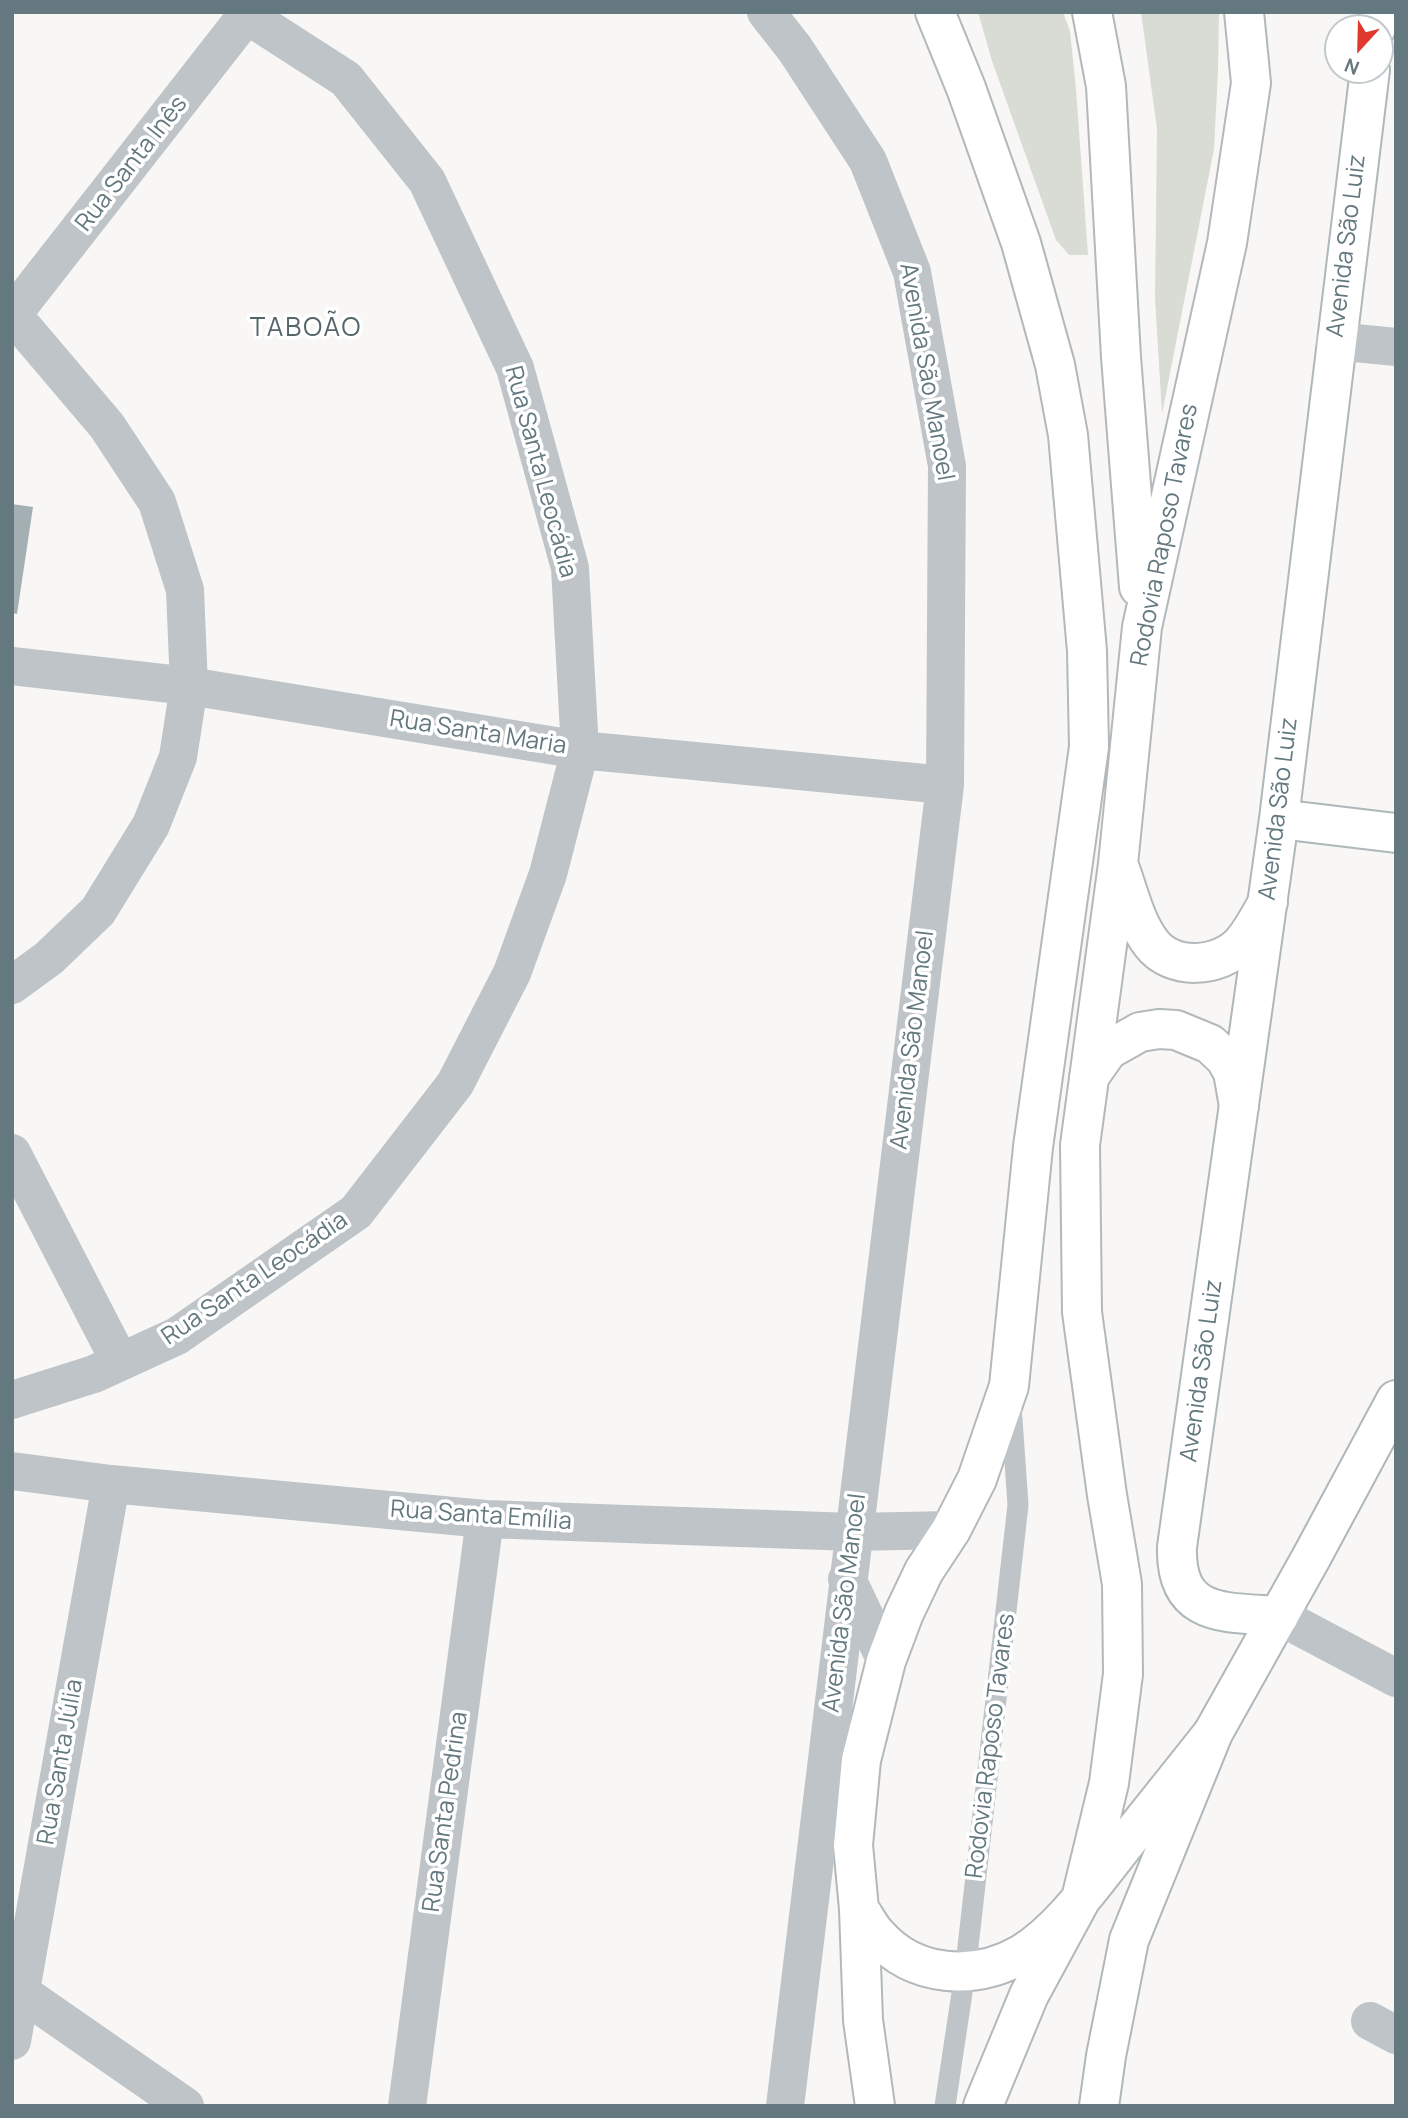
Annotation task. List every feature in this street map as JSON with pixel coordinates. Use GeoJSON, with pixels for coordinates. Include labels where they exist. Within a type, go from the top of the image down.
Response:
{"type":"FeatureCollection","features":[{"type":"Feature","properties":{"kind":"main road"},"geometry":{"type":"LineString","coordinates":[[875,2106],[863,2020],[859,1909],[853,1845],[861,1760],[886,1661],[904,1613],[924,1571],[951,1530],[977,1479],[1009,1385],[1033,1147],[1088,747],[1087,650],[1068,435],[1055,365],[1021,243],[966,89],[935,12]]}},
{"type":"Feature","properties":{"kind":"main road"},"geometry":{"type":"LineString","coordinates":[[956,12],[966,89]]}},
{"type":"Feature","properties":{"kind":"main road"},"geometry":{"type":"LineString","coordinates":[[1092,12],[1106,86],[1121,358],[1142,628]]}},
{"type":"Feature","properties":{"kind":"main road","name":"Rodovia Raposo Tavares"},"geometry":{"type":"LineString","coordinates":[[1081,1899],[1109,1783],[1123,1661],[1122,1584],[1082,1312],[1080,1145],[1118,864],[1142,628],[1227,243],[1251,83],[1244,12]]}},
{"type":"Feature","properties":{"kind":"main road","name":"Avenida São Luiz"},"geometry":{"type":"LineString","coordinates":[[1279,1616],[1214,1611],[1196,1601],[1183,1586],[1177,1567],[1177,1547],[1279,819],[1368,84]]}},
{"type":"Feature","properties":{"kind":"main road"},"geometry":{"type":"LineString","coordinates":[[1279,819],[1396,833]]}},
{"type":"Feature","properties":{"kind":"main road"},"geometry":{"type":"LineString","coordinates":[[1118,864],[1138,918],[1151,944],[1162,954],[1175,960],[1196,964],[1220,960],[1241,945],[1268,902]]}},
{"type":"Feature","properties":{"kind":"main road"},"geometry":{"type":"LineString","coordinates":[[1089,1077],[1108,1050],[1140,1032],[1176,1030],[1210,1044],[1225,1058],[1233,1072],[1239,1106]]}},
{"type":"Feature","properties":{"kind":"main road"},"geometry":{"type":"LineString","coordinates":[[1099,2106],[1129,1940],[1213,1733],[1396,1401]]}},
{"type":"Feature","properties":{"kind":"main road"},"geometry":{"type":"LineString","coordinates":[[859,1909],[877,1936],[902,1957],[932,1970],[965,1973],[995,1966],[1023,1953],[1047,1934],[1081,1899],[1213,1733]]}},
{"type":"Feature","properties":{"kind":"main road"},"geometry":{"type":"LineString","coordinates":[[983,2106],[1029,1995],[1081,1899]]}},
{"type":"Feature","properties":{"kind":"street","name":"Avenida São Manoel"},"geometry":{"type":"LineString","coordinates":[[766,12],[795,49],[868,161],[912,272],[947,466],[945,785],[785,2106]]}},
{"type":"Feature","properties":{"kind":"street","name":"Rua Santa Inês"},"geometry":{"type":"LineString","coordinates":[[13,314],[247,14]]}},
{"type":"Feature","properties":{"kind":"street","name":"Rua Santa Leocádia"},"geometry":{"type":"LineString","coordinates":[[12,1400],[93,1374],[177,1336],[356,1212],[455,1084],[512,973],[548,874],[580,750],[570,568],[514,368],[427,181],[345,79],[247,14]]}},
{"type":"Feature","properties":{"kind":"street"},"geometry":{"type":"LineString","coordinates":[[12,985],[49,958],[99,911],[152,825],[178,757],[189,687],[185,590],[157,502],[107,426],[13,314]]}},
{"type":"Feature","properties":{"kind":"street"},"geometry":{"type":"LineString","coordinates":[[1335,341],[1396,347]]}},
{"type":"Feature","properties":{"kind":"street","name":"Rua Santa Maria"},"geometry":{"type":"LineString","coordinates":[[12,666],[189,687],[580,750],[945,785]]}},
{"type":"Feature","properties":{"kind":"street"},"geometry":{"type":"LineString","coordinates":[[12,1153],[120,1362]]}},
{"type":"Feature","properties":{"kind":"street","name":"Rua Santa Emília"},"geometry":{"type":"LineString","coordinates":[[12,1471],[111,1484],[485,1519],[853,1532],[951,1530]]}},
{"type":"Feature","properties":{"kind":"street","name":"Rua Santa Júlia"},"geometry":{"type":"LineString","coordinates":[[12,2041],[16,1988],[111,1484]]}},
{"type":"Feature","properties":{"kind":"street","name":"Rua Santa Pedrina"},"geometry":{"type":"LineString","coordinates":[[407,2106],[485,1519]]}},
{"type":"Feature","properties":{"kind":"street"},"geometry":{"type":"LineString","coordinates":[[847,1578],[886,1661]]}},
{"type":"Feature","properties":{"kind":"street"},"geometry":{"type":"LineString","coordinates":[[1279,1616],[1396,1678]]}},
{"type":"Feature","properties":{"kind":"street"},"geometry":{"type":"LineString","coordinates":[[16,1988],[185,2106]]}},
{"type":"Feature","properties":{"kind":"lane","name":"Rodovia Raposo Tavares"},"geometry":{"type":"LineString","coordinates":[[945,2106],[965,1973],[1018,1504],[1009,1385]]}},
{"type":"Feature","properties":{"kind":"shaded area"},"geometry":{"type":"Polygon","coordinates":[[[978,12],[1063,12],[1070,31],[1076,89],[1088,255],[1069,255],[1056,240],[992,61],[978,12]]]}},
{"type":"Feature","properties":{"kind":"shaded area"},"geometry":{"type":"Polygon","coordinates":[[[1141,12],[1219,12],[1214,149],[1162,414],[1155,298],[1157,129],[1141,12]]]}},
{"type":"Feature","properties":{"kind":"building"},"geometry":{"type":"Polygon","coordinates":[[[12,504],[33,507],[17,614],[12,613],[12,504]]]}},
{"type":"Feature","properties":{"kind":"district","name":"TABOÃO"},"geometry":{"type":"Point","coordinates":[306,329]}}]}
